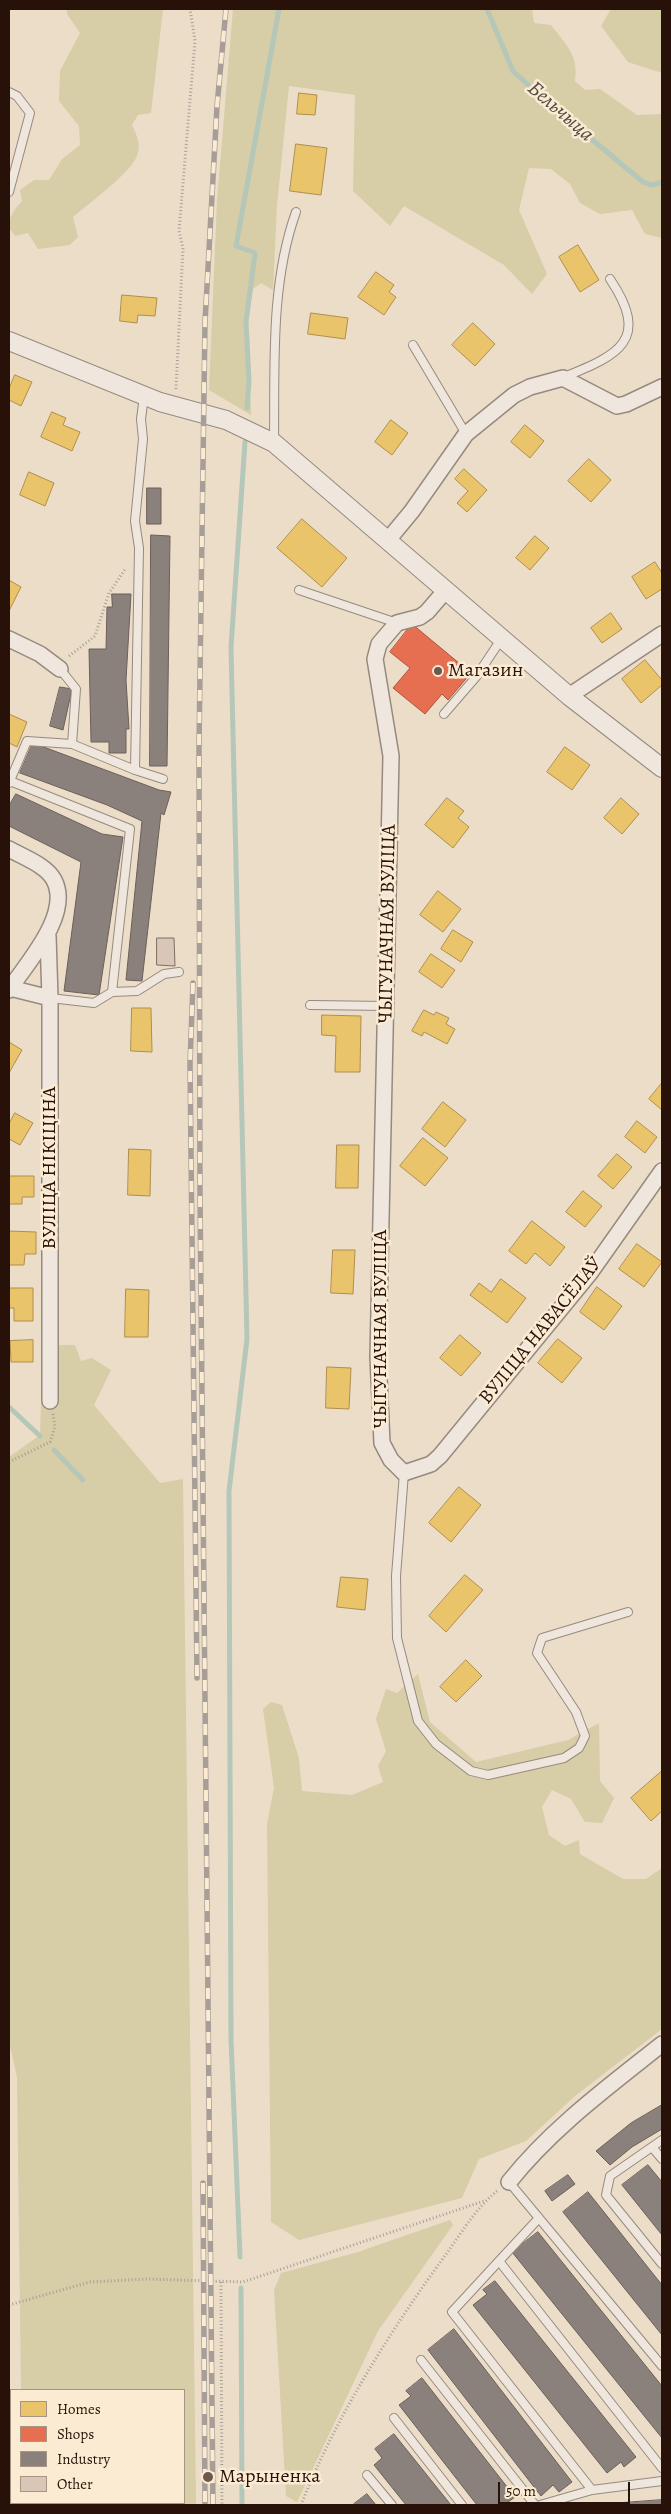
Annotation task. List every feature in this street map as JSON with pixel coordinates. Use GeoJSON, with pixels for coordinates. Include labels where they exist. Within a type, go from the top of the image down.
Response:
{"type":"FeatureCollection","features":[{"type":"Feature","properties":{"kind":"street"},"geometry":{"type":"LineString","coordinates":[[9,342],[175,407],[226,420],[251,430],[274,443],[570,696],[662,768]]}},
{"type":"Feature","properties":{"kind":"street"},"geometry":{"type":"LineString","coordinates":[[388,540],[412,511],[466,434],[514,395],[530,387],[562,378],[617,406],[626,404],[662,387]]}},
{"type":"Feature","properties":{"kind":"street"},"geometry":{"type":"LineString","coordinates":[[397,623],[427,612],[446,590]]}},
{"type":"Feature","properties":{"kind":"street","name":"ЧЫГУНАЧНАЯ ВУЛІЦА"},"geometry":{"type":"LineString","coordinates":[[397,623],[379,644],[375,659],[390,756],[379,1386],[382,1443],[390,1460],[404,1473]]}},
{"type":"Feature","properties":{"kind":"street"},"geometry":{"type":"LineString","coordinates":[[570,696],[662,634]]}},
{"type":"Feature","properties":{"kind":"street"},"geometry":{"type":"LineString","coordinates":[[9,639],[40,654],[60,669]]}},
{"type":"Feature","properties":{"kind":"street"},"geometry":{"type":"LineString","coordinates":[[9,849],[43,868],[54,880],[58,900],[48,936],[9,989],[50,998]]}},
{"type":"Feature","properties":{"kind":"street","name":"ВУЛІЦА НІКІЦІНА"},"geometry":{"type":"LineString","coordinates":[[48,936],[50,998],[50,1401]]}},
{"type":"Feature","properties":{"kind":"street","name":"ВУЛІЦА НАВАСЁЛАЎ"},"geometry":{"type":"LineString","coordinates":[[404,1473],[431,1464],[440,1456],[590,1274],[662,1171]]}},
{"type":"Feature","properties":{"kind":"street"},"geometry":{"type":"LineString","coordinates":[[509,2182],[531,2154],[582,2107],[662,2044]]}},
{"type":"Feature","properties":{"kind":"lane"},"geometry":{"type":"LineString","coordinates":[[9,92],[17,96],[30,113],[9,192]]}},
{"type":"Feature","properties":{"kind":"lane"},"geometry":{"type":"LineString","coordinates":[[274,443],[280,283],[285,242],[296,212]]}},
{"type":"Feature","properties":{"kind":"lane"},"geometry":{"type":"LineString","coordinates":[[562,378],[609,356],[626,339],[630,327],[628,313],[620,293],[610,279]]}},
{"type":"Feature","properties":{"kind":"lane"},"geometry":{"type":"LineString","coordinates":[[413,345],[466,434]]}},
{"type":"Feature","properties":{"kind":"lane"},"geometry":{"type":"LineString","coordinates":[[135,770],[139,548],[135,521],[143,439],[141,419],[144,395]]}},
{"type":"Feature","properties":{"kind":"lane"},"geometry":{"type":"LineString","coordinates":[[299,590],[397,623]]}},
{"type":"Feature","properties":{"kind":"lane"},"geometry":{"type":"LineString","coordinates":[[444,714],[476,677],[502,638]]}},
{"type":"Feature","properties":{"kind":"lane"},"geometry":{"type":"LineString","coordinates":[[60,669],[76,689],[72,744]]}},
{"type":"Feature","properties":{"kind":"lane"},"geometry":{"type":"LineString","coordinates":[[112,992],[130,829],[9,782],[27,742],[72,744],[135,770],[164,778]]}},
{"type":"Feature","properties":{"kind":"lane"},"geometry":{"type":"LineString","coordinates":[[50,998],[94,1003],[112,992],[137,991],[164,974],[179,972]]}},
{"type":"Feature","properties":{"kind":"lane"},"geometry":{"type":"LineString","coordinates":[[310,1005],[387,1006]]}},
{"type":"Feature","properties":{"kind":"lane"},"geometry":{"type":"LineString","coordinates":[[404,1473],[396,1576],[397,1638],[418,1721],[436,1744],[471,1771],[488,1775],[564,1758],[579,1748],[585,1736],[576,1712],[537,1653],[542,1638],[628,1612]]}},
{"type":"Feature","properties":{"kind":"lane"},"geometry":{"type":"LineString","coordinates":[[662,2140],[610,2176],[606,2195],[662,2264]]}},
{"type":"Feature","properties":{"kind":"lane"},"geometry":{"type":"LineString","coordinates":[[652,2147],[662,2159]]}},
{"type":"Feature","properties":{"kind":"lane"},"geometry":{"type":"LineString","coordinates":[[509,2182],[662,2366]]}},
{"type":"Feature","properties":{"kind":"lane"},"geometry":{"type":"LineString","coordinates":[[539,2218],[452,2312],[592,2490]]}},
{"type":"Feature","properties":{"kind":"lane"},"geometry":{"type":"LineString","coordinates":[[499,2261],[662,2468]]}},
{"type":"Feature","properties":{"kind":"lane"},"geometry":{"type":"LineString","coordinates":[[420,2360],[535,2505]]}},
{"type":"Feature","properties":{"kind":"lane"},"geometry":{"type":"LineString","coordinates":[[394,2418],[462,2505]]}},
{"type":"Feature","properties":{"kind":"lane"},"geometry":{"type":"LineString","coordinates":[[367,2475],[392,2505]]}},
{"type":"Feature","properties":{"kind":"lane"},"geometry":{"type":"LineString","coordinates":[[540,2505],[592,2490],[662,2481]]}},
{"type":"Feature","properties":{"kind":"path"},"geometry":{"type":"LineString","coordinates":[[175,407],[183,248],[179,231],[194,41],[190,9]]}},
{"type":"Feature","properties":{"kind":"path"},"geometry":{"type":"LineString","coordinates":[[60,669],[71,654],[86,645],[95,636],[110,593],[139,548]]}},
{"type":"Feature","properties":{"kind":"path"},"geometry":{"type":"LineString","coordinates":[[9,1462],[50,1442],[55,1427],[50,1401]]}},
{"type":"Feature","properties":{"kind":"path"},"geometry":{"type":"LineString","coordinates":[[301,2505],[342,2419],[383,2347],[431,2275],[484,2202],[509,2182]]}},
{"type":"Feature","properties":{"kind":"path"},"geometry":{"type":"LineString","coordinates":[[9,2305],[90,2282],[147,2279],[243,2282],[484,2202]]}},
{"type":"Feature","properties":{"kind":"path"},"geometry":{"type":"LineString","coordinates":[[221,2282],[222,2505]]}},
{"type":"Feature","properties":{"kind":"shaded area"},"geometry":{"type":"Polygon","coordinates":[[[67,9],[163,9],[151,113],[138,115],[132,125],[139,145],[136,158],[117,181],[73,217],[78,237],[70,245],[38,249],[28,233],[15,236],[9,228],[9,224],[12,213],[22,201],[20,190],[34,180],[49,180],[62,159],[80,145],[79,126],[59,101],[60,71],[80,33],[67,14],[67,9]]]}},
{"type":"Feature","properties":{"kind":"shaded area"},"geometry":{"type":"Polygon","coordinates":[[[233,9],[532,9],[534,23],[551,25],[570,51],[575,64],[575,81],[585,90],[600,89],[637,115],[662,114],[662,238],[645,234],[632,210],[600,214],[580,203],[570,184],[551,169],[529,168],[519,210],[547,274],[532,294],[504,265],[404,206],[390,226],[353,191],[355,95],[289,86],[277,205],[273,290],[261,283],[253,289],[248,322],[251,415],[209,390],[217,201],[233,9]]]}},
{"type":"Feature","properties":{"kind":"shaded area"},"geometry":{"type":"Polygon","coordinates":[[[611,9],[662,9],[662,73],[628,62],[601,26],[611,9]]]}},
{"type":"Feature","properties":{"kind":"shaded area"},"geometry":{"type":"Polygon","coordinates":[[[58,1345],[75,1345],[81,1361],[92,1358],[111,1370],[94,1405],[160,1483],[183,1479],[196,2505],[22,2505],[185,2504],[185,2389],[21,2389],[17,2077],[9,2041],[9,1457],[40,1435],[42,1371],[58,1345]]]}},
{"type":"Feature","properties":{"kind":"shaded area"},"geometry":{"type":"Polygon","coordinates":[[[418,1674],[430,1722],[476,1762],[568,1740],[599,1723],[600,1781],[614,1798],[602,1823],[585,1822],[571,1799],[552,1790],[542,1807],[549,1835],[565,1846],[579,1840],[580,1854],[623,1879],[646,1879],[662,1868],[662,2029],[575,2096],[526,2141],[479,2159],[462,2198],[299,2240],[271,2222],[267,1824],[274,1788],[263,1709],[271,1702],[282,1705],[299,1758],[302,1791],[352,1795],[383,1782],[378,1766],[386,1751],[376,1719],[386,1689],[397,1693],[418,1674]]]}},
{"type":"Feature","properties":{"kind":"shaded area"},"geometry":{"type":"Polygon","coordinates":[[[450,2220],[453,2225],[378,2331],[297,2502],[286,2496],[274,2290],[281,2273],[358,2252],[450,2220]]]}},
{"type":"Feature","properties":{"kind":"building: Homes"},"geometry":{"type":"Polygon","coordinates":[[[299,93],[317,95],[315,115],[297,114],[299,93]]]}},
{"type":"Feature","properties":{"kind":"building: Homes"},"geometry":{"type":"Polygon","coordinates":[[[296,144],[327,148],[321,195],[290,191],[296,144]]]}},
{"type":"Feature","properties":{"kind":"building: Homes"},"geometry":{"type":"Polygon","coordinates":[[[578,245],[599,280],[580,292],[559,257],[578,245]]]}},
{"type":"Feature","properties":{"kind":"building: Homes"},"geometry":{"type":"Polygon","coordinates":[[[376,272],[394,285],[389,292],[396,297],[384,315],[358,297],[376,272]]]}},
{"type":"Feature","properties":{"kind":"building: Homes"},"geometry":{"type":"Polygon","coordinates":[[[122,295],[157,298],[155,316],[138,315],[137,323],[120,321],[122,295]]]}},
{"type":"Feature","properties":{"kind":"building: Homes"},"geometry":{"type":"Polygon","coordinates":[[[311,313],[348,318],[345,339],[308,334],[311,313]]]}},
{"type":"Feature","properties":{"kind":"building: Homes"},"geometry":{"type":"Polygon","coordinates":[[[473,323],[495,344],[475,366],[452,345],[473,323]]]}},
{"type":"Feature","properties":{"kind":"building: Homes"},"geometry":{"type":"Polygon","coordinates":[[[15,375],[32,382],[21,406],[9,400],[9,389],[15,375]]]}},
{"type":"Feature","properties":{"kind":"building: Homes"},"geometry":{"type":"Polygon","coordinates":[[[52,412],[66,418],[63,425],[80,432],[72,451],[41,437],[52,412]]]}},
{"type":"Feature","properties":{"kind":"building: Homes"},"geometry":{"type":"Polygon","coordinates":[[[391,420],[408,433],[392,455],[375,442],[391,420]]]}},
{"type":"Feature","properties":{"kind":"building: Homes"},"geometry":{"type":"Polygon","coordinates":[[[525,425],[544,441],[530,458],[511,442],[525,425]]]}},
{"type":"Feature","properties":{"kind":"building: Homes"},"geometry":{"type":"Polygon","coordinates":[[[589,459],[611,480],[591,502],[568,481],[589,459]]]}},
{"type":"Feature","properties":{"kind":"building: Homes"},"geometry":{"type":"Polygon","coordinates":[[[464,469],[487,490],[467,512],[457,503],[468,491],[455,479],[464,469]]]}},
{"type":"Feature","properties":{"kind":"building: Homes"},"geometry":{"type":"Polygon","coordinates":[[[29,472],[54,483],[45,506],[20,495],[29,472]]]}},
{"type":"Feature","properties":{"kind":"building: Homes"},"geometry":{"type":"Polygon","coordinates":[[[302,519],[347,558],[322,587],[277,548],[302,519]]]}},
{"type":"Feature","properties":{"kind":"building: Homes"},"geometry":{"type":"Polygon","coordinates":[[[535,536],[549,548],[530,570],[516,558],[535,536]]]}},
{"type":"Feature","properties":{"kind":"building: Homes"},"geometry":{"type":"Polygon","coordinates":[[[655,562],[662,573],[662,589],[646,599],[632,577],[655,562]]]}},
{"type":"Feature","properties":{"kind":"building: Homes"},"geometry":{"type":"Polygon","coordinates":[[[9,580],[21,587],[9,611],[9,580]]]}},
{"type":"Feature","properties":{"kind":"building: Homes"},"geometry":{"type":"Polygon","coordinates":[[[611,613],[622,629],[602,643],[591,628],[611,613]]]}},
{"type":"Feature","properties":{"kind":"building: Homes"},"geometry":{"type":"Polygon","coordinates":[[[645,660],[662,680],[662,685],[641,703],[622,679],[645,660]]]}},
{"type":"Feature","properties":{"kind":"building: Homes"},"geometry":{"type":"Polygon","coordinates":[[[9,714],[27,722],[17,747],[9,743],[9,714]]]}},
{"type":"Feature","properties":{"kind":"building: Homes"},"geometry":{"type":"Polygon","coordinates":[[[565,747],[590,765],[572,790],[547,772],[565,747]]]}},
{"type":"Feature","properties":{"kind":"building: Homes"},"geometry":{"type":"Polygon","coordinates":[[[447,798],[464,811],[458,818],[469,827],[453,848],[425,825],[447,798]]]}},
{"type":"Feature","properties":{"kind":"building: Homes"},"geometry":{"type":"Polygon","coordinates":[[[621,798],[639,814],[622,834],[604,818],[621,798]]]}},
{"type":"Feature","properties":{"kind":"building: Homes"},"geometry":{"type":"Polygon","coordinates":[[[438,891],[461,909],[443,932],[420,915],[438,891]]]}},
{"type":"Feature","properties":{"kind":"building: Homes"},"geometry":{"type":"Polygon","coordinates":[[[453,930],[473,942],[461,962],[441,949],[453,930]]]}},
{"type":"Feature","properties":{"kind":"building: Homes"},"geometry":{"type":"Polygon","coordinates":[[[431,954],[455,970],[442,988],[419,972],[431,954]]]}},
{"type":"Feature","properties":{"kind":"building: Homes"},"geometry":{"type":"Polygon","coordinates":[[[132,1008],[151,1008],[152,1052],[131,1051],[132,1008]]]}},
{"type":"Feature","properties":{"kind":"building: Homes"},"geometry":{"type":"Polygon","coordinates":[[[424,1010],[434,1015],[436,1012],[449,1018],[446,1024],[455,1029],[447,1044],[424,1032],[422,1036],[412,1031],[424,1010]]]}},
{"type":"Feature","properties":{"kind":"building: Homes"},"geometry":{"type":"Polygon","coordinates":[[[322,1015],[361,1016],[360,1072],[335,1072],[336,1036],[322,1035],[322,1015]]]}},
{"type":"Feature","properties":{"kind":"building: Homes"},"geometry":{"type":"Polygon","coordinates":[[[9,1042],[22,1050],[9,1073],[9,1042]]]}},
{"type":"Feature","properties":{"kind":"building: Homes"},"geometry":{"type":"Polygon","coordinates":[[[662,1083],[662,1110],[649,1099],[662,1083]]]}},
{"type":"Feature","properties":{"kind":"building: Homes"},"geometry":{"type":"Polygon","coordinates":[[[443,1102],[466,1120],[445,1147],[422,1129],[443,1102]]]}},
{"type":"Feature","properties":{"kind":"building: Homes"},"geometry":{"type":"Polygon","coordinates":[[[15,1113],[33,1123],[20,1145],[9,1139],[9,1124],[15,1113]]]}},
{"type":"Feature","properties":{"kind":"building: Homes"},"geometry":{"type":"Polygon","coordinates":[[[637,1121],[657,1137],[645,1153],[625,1137],[637,1121]]]}},
{"type":"Feature","properties":{"kind":"building: Homes"},"geometry":{"type":"Polygon","coordinates":[[[423,1138],[448,1158],[425,1186],[400,1166],[423,1138]]]}},
{"type":"Feature","properties":{"kind":"building: Homes"},"geometry":{"type":"Polygon","coordinates":[[[337,1145],[359,1145],[358,1188],[336,1188],[337,1145]]]}},
{"type":"Feature","properties":{"kind":"building: Homes"},"geometry":{"type":"Polygon","coordinates":[[[129,1149],[151,1150],[150,1196],[128,1195],[129,1149]]]}},
{"type":"Feature","properties":{"kind":"building: Homes"},"geometry":{"type":"Polygon","coordinates":[[[617,1154],[632,1167],[613,1189],[598,1176],[617,1154]]]}},
{"type":"Feature","properties":{"kind":"building: Homes"},"geometry":{"type":"Polygon","coordinates":[[[9,1176],[34,1176],[34,1197],[22,1197],[22,1204],[9,1204],[9,1176]]]}},
{"type":"Feature","properties":{"kind":"building: Homes"},"geometry":{"type":"Polygon","coordinates":[[[583,1191],[602,1206],[585,1227],[566,1212],[583,1191]]]}},
{"type":"Feature","properties":{"kind":"building: Homes"},"geometry":{"type":"Polygon","coordinates":[[[532,1221],[565,1247],[550,1266],[535,1253],[526,1264],[509,1251],[532,1221]]]}},
{"type":"Feature","properties":{"kind":"building: Homes"},"geometry":{"type":"Polygon","coordinates":[[[9,1231],[36,1232],[36,1254],[25,1254],[24,1265],[9,1265],[9,1231]]]}},
{"type":"Feature","properties":{"kind":"building: Homes"},"geometry":{"type":"Polygon","coordinates":[[[637,1244],[662,1262],[644,1287],[619,1269],[637,1244]]]}},
{"type":"Feature","properties":{"kind":"building: Homes"},"geometry":{"type":"Polygon","coordinates":[[[333,1250],[355,1250],[353,1294],[331,1293],[333,1250]]]}},
{"type":"Feature","properties":{"kind":"building: Homes"},"geometry":{"type":"Polygon","coordinates":[[[501,1279],[526,1298],[507,1323],[470,1295],[479,1283],[491,1292],[501,1279]]]}},
{"type":"Feature","properties":{"kind":"building: Homes"},"geometry":{"type":"Polygon","coordinates":[[[597,1287],[622,1306],[604,1330],[580,1312],[597,1287]]]}},
{"type":"Feature","properties":{"kind":"building: Homes"},"geometry":{"type":"Polygon","coordinates":[[[9,1288],[33,1288],[33,1321],[14,1321],[14,1308],[9,1308],[9,1288]]]}},
{"type":"Feature","properties":{"kind":"building: Homes"},"geometry":{"type":"Polygon","coordinates":[[[126,1289],[149,1290],[148,1337],[125,1337],[126,1289]]]}},
{"type":"Feature","properties":{"kind":"building: Homes"},"geometry":{"type":"Polygon","coordinates":[[[460,1335],[481,1353],[461,1376],[440,1358],[460,1335]]]}},
{"type":"Feature","properties":{"kind":"building: Homes"},"geometry":{"type":"Polygon","coordinates":[[[558,1339],[582,1358],[562,1383],[538,1363],[558,1339]]]}},
{"type":"Feature","properties":{"kind":"building: Homes"},"geometry":{"type":"Polygon","coordinates":[[[33,1340],[33,1362],[11,1362],[10,1341],[33,1340]]]}},
{"type":"Feature","properties":{"kind":"building: Homes"},"geometry":{"type":"Polygon","coordinates":[[[327,1367],[351,1368],[349,1409],[326,1408],[327,1367]]]}},
{"type":"Feature","properties":{"kind":"building: Homes"},"geometry":{"type":"Polygon","coordinates":[[[459,1487],[481,1505],[451,1542],[429,1523],[459,1487]]]}},
{"type":"Feature","properties":{"kind":"building: Homes"},"geometry":{"type":"Polygon","coordinates":[[[465,1575],[483,1590],[446,1632],[429,1616],[465,1575]]]}},
{"type":"Feature","properties":{"kind":"building: Homes"},"geometry":{"type":"Polygon","coordinates":[[[341,1577],[368,1579],[365,1610],[337,1607],[341,1577]]]}},
{"type":"Feature","properties":{"kind":"building: Homes"},"geometry":{"type":"Polygon","coordinates":[[[466,1660],[482,1676],[456,1702],[440,1687],[466,1660]]]}},
{"type":"Feature","properties":{"kind":"building: Homes"},"geometry":{"type":"Polygon","coordinates":[[[662,1771],[662,1811],[651,1821],[631,1798],[662,1771]]]}},
{"type":"Feature","properties":{"kind":"building: Shops","name":"Магазин"},"geometry":{"type":"Polygon","coordinates":[[[412,624],[471,673],[448,700],[442,694],[425,714],[393,688],[410,668],[390,652],[412,624]]]}},
{"type":"Feature","properties":{"kind":"building: Industry"},"geometry":{"type":"Polygon","coordinates":[[[147,488],[161,488],[161,524],[147,524],[147,488]]]}},
{"type":"Feature","properties":{"kind":"building: Industry"},"geometry":{"type":"Polygon","coordinates":[[[151,535],[170,536],[167,766],[150,766],[151,535]]]}},
{"type":"Feature","properties":{"kind":"building: Industry"},"geometry":{"type":"Polygon","coordinates":[[[112,594],[131,594],[126,680],[129,729],[126,729],[126,753],[109,753],[109,742],[91,742],[89,649],[106,649],[107,607],[112,607],[112,594]]]}},
{"type":"Feature","properties":{"kind":"building: Industry"},"geometry":{"type":"Polygon","coordinates":[[[60,687],[72,689],[63,730],[50,726],[60,687]]]}},
{"type":"Feature","properties":{"kind":"building: Industry"},"geometry":{"type":"Polygon","coordinates":[[[33,743],[159,790],[171,792],[164,815],[161,813],[142,981],[126,980],[142,821],[107,805],[20,773],[33,743]]]}},
{"type":"Feature","properties":{"kind":"building: Industry"},"geometry":{"type":"Polygon","coordinates":[[[16,794],[102,834],[123,837],[99,995],[64,991],[81,862],[9,826],[9,806],[16,794]]]}},
{"type":"Feature","properties":{"kind":"building: Industry"},"geometry":{"type":"Polygon","coordinates":[[[662,2105],[662,2129],[632,2147],[610,2165],[596,2151],[631,2123],[662,2105]]]}},
{"type":"Feature","properties":{"kind":"building: Industry"},"geometry":{"type":"Polygon","coordinates":[[[648,2165],[662,2182],[662,2235],[622,2185],[648,2165]]]}},
{"type":"Feature","properties":{"kind":"building: Industry"},"geometry":{"type":"Polygon","coordinates":[[[568,2175],[575,2184],[552,2201],[545,2191],[568,2175]]]}},
{"type":"Feature","properties":{"kind":"building: Industry"},"geometry":{"type":"Polygon","coordinates":[[[588,2192],[662,2285],[662,2335],[563,2212],[588,2192]]]}},
{"type":"Feature","properties":{"kind":"building: Industry"},"geometry":{"type":"Polygon","coordinates":[[[538,2232],[662,2386],[662,2438],[512,2252],[538,2232]]]}},
{"type":"Feature","properties":{"kind":"building: Industry"},"geometry":{"type":"Polygon","coordinates":[[[495,2281],[636,2457],[624,2467],[621,2462],[607,2473],[473,2305],[487,2294],[483,2290],[495,2281]]]}},
{"type":"Feature","properties":{"kind":"building: Industry"},"geometry":{"type":"Polygon","coordinates":[[[454,2329],[572,2482],[559,2492],[553,2485],[541,2496],[428,2350],[454,2329]]]}},
{"type":"Feature","properties":{"kind":"building: Industry"},"geometry":{"type":"Polygon","coordinates":[[[422,2378],[515,2497],[504,2505],[477,2505],[399,2405],[411,2396],[406,2391],[422,2378]]]}},
{"type":"Feature","properties":{"kind":"building: Industry"},"geometry":{"type":"Polygon","coordinates":[[[394,2434],[451,2505],[406,2505],[374,2465],[382,2458],[375,2449],[394,2434]]]}},
{"type":"Feature","properties":{"kind":"building: Industry"},"geometry":{"type":"Polygon","coordinates":[[[367,2494],[376,2505],[354,2504],[367,2494]]]}},
{"type":"Feature","properties":{"kind":"building: Industry"},"geometry":{"type":"Polygon","coordinates":[[[662,2500],[662,2505],[591,2505],[662,2500]]]}},
{"type":"Feature","properties":{"kind":"building: Other"},"geometry":{"type":"Polygon","coordinates":[[[157,938],[174,938],[175,966],[157,965],[157,938]]]}},
{"type":"Feature","properties":{"kind":"waterway"},"geometry":{"type":"LineString","coordinates":[[247,408],[249,381],[246,322],[255,253],[236,246],[279,9]]}},
{"type":"Feature","properties":{"kind":"waterway","name":"Бельчыца"},"geometry":{"type":"LineString","coordinates":[[487,9],[513,71],[541,97],[643,182],[652,185],[662,182]]}},
{"type":"Feature","properties":{"kind":"waterway"},"geometry":{"type":"LineString","coordinates":[[240,2257],[231,2039],[229,1491],[247,1339],[231,647],[245,442]]}},
{"type":"Feature","properties":{"kind":"waterway"},"geometry":{"type":"LineString","coordinates":[[9,1407],[40,1436]]}},
{"type":"Feature","properties":{"kind":"waterway"},"geometry":{"type":"LineString","coordinates":[[54,1450],[83,1480]]}},
{"type":"Feature","properties":{"kind":"waterway"},"geometry":{"type":"LineString","coordinates":[[241,2288],[242,2505]]}},
{"type":"Feature","properties":{"kind":"railway"},"geometry":{"type":"LineString","coordinates":[[213,2505],[200,1194],[199,746],[205,322],[217,106],[226,9]]}},
{"type":"Feature","properties":{"kind":"railway"},"geometry":{"type":"LineString","coordinates":[[193,983],[190,1064],[197,1678]]}},
{"type":"Feature","properties":{"kind":"railway"},"geometry":{"type":"LineString","coordinates":[[203,2183],[205,2505]]}},
{"type":"Feature","properties":{"kind":"place","name":"Магазин"},"geometry":{"type":"Point","coordinates":[438,671]}},
{"type":"Feature","properties":{"kind":"place","name":"Марыненка"},"geometry":{"type":"Point","coordinates":[208,2477]}}]}
